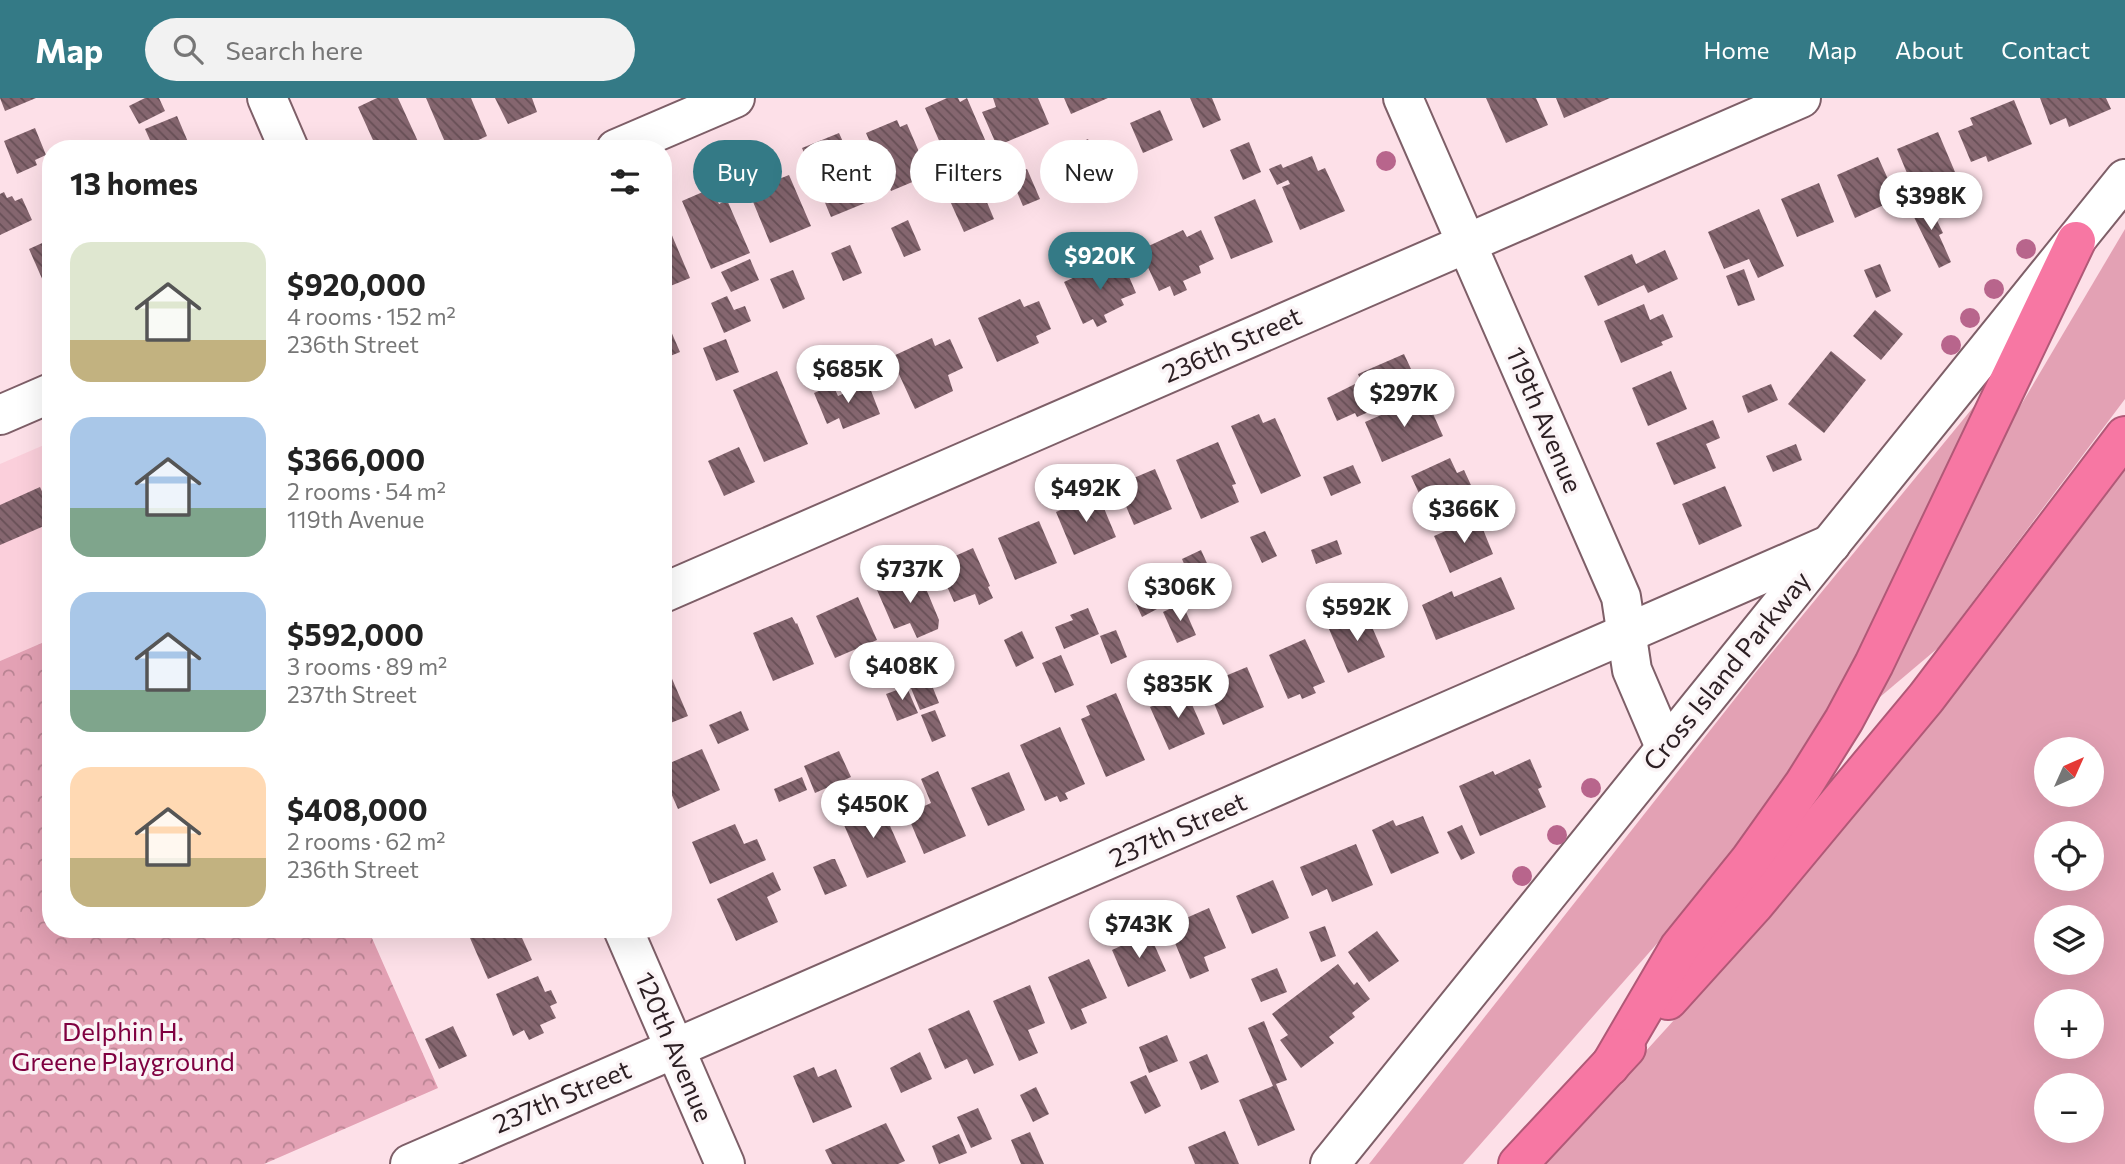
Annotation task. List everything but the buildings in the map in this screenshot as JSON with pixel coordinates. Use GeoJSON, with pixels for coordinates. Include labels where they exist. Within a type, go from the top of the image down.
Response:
{"type":"FeatureCollection","features":[{"type":"Feature","properties":{"kind":"highway"},"geometry":{"type":"LineString","coordinates":[[1610,1066],[1679,948],[1758,849],[1804,784],[1844,720],[1874,664],[2076,241]]}},
{"type":"Feature","properties":{"kind":"highway"},"geometry":{"type":"LineString","coordinates":[[1518,1164],[1753,906],[1926,698],[2125,436]]}},
{"type":"Feature","properties":{"kind":"street"},"geometry":{"type":"LineString","coordinates":[[267,98],[285,140]]}},
{"type":"Feature","properties":{"kind":"street"},"geometry":{"type":"LineString","coordinates":[[638,140],[735,98]]}},
{"type":"Feature","properties":{"kind":"street","name":"119th Avenue"},"geometry":{"type":"LineString","coordinates":[[1403,98],[1621,597],[1632,670],[1665,747]]}},
{"type":"Feature","properties":{"kind":"street","name":"236th Street"},"geometry":{"type":"LineString","coordinates":[[672,589],[1801,98]]}},
{"type":"Feature","properties":{"kind":"street","name":"Cross Island Parkway"},"geometry":{"type":"LineString","coordinates":[[1330,1164],[2125,180]]}},
{"type":"Feature","properties":{"kind":"street"},"geometry":{"type":"LineString","coordinates":[[0,415],[42,397]]}},
{"type":"Feature","properties":{"kind":"street","name":"237th Street"},"geometry":{"type":"LineString","coordinates":[[410,1164],[1831,544]]}},
{"type":"Feature","properties":{"kind":"street","name":"120th Avenue"},"geometry":{"type":"LineString","coordinates":[[627,938],[725,1164]]}},
{"type":"Feature","properties":{"kind":"shaded area"},"geometry":{"type":"Polygon","coordinates":[[[42,446],[42,643],[0,661],[0,464],[42,446]]]}},
{"type":"Feature","properties":{"kind":"green space"},"geometry":{"type":"Polygon","coordinates":[[[2125,229],[2125,399],[1938,648],[1867,708],[2005,432],[2125,229]]]}},
{"type":"Feature","properties":{"kind":"green space"},"geometry":{"type":"Polygon","coordinates":[[[1980,399],[1823,730],[1706,888],[1463,1164],[1369,1164],[1756,672],[1980,399]]]}},
{"type":"Feature","properties":{"kind":"green space"},"geometry":{"type":"Polygon","coordinates":[[[2125,468],[2125,1164],[1543,1164],[1756,930],[2125,468]]]}},
{"type":"Feature","properties":{"kind":"green space","name":"Delphin H. Greene Playground"},"geometry":{"type":"Polygon","coordinates":[[[42,643],[42,938],[372,938],[438,1088],[264,1164],[0,1164],[0,661],[42,643]]]}}]}
